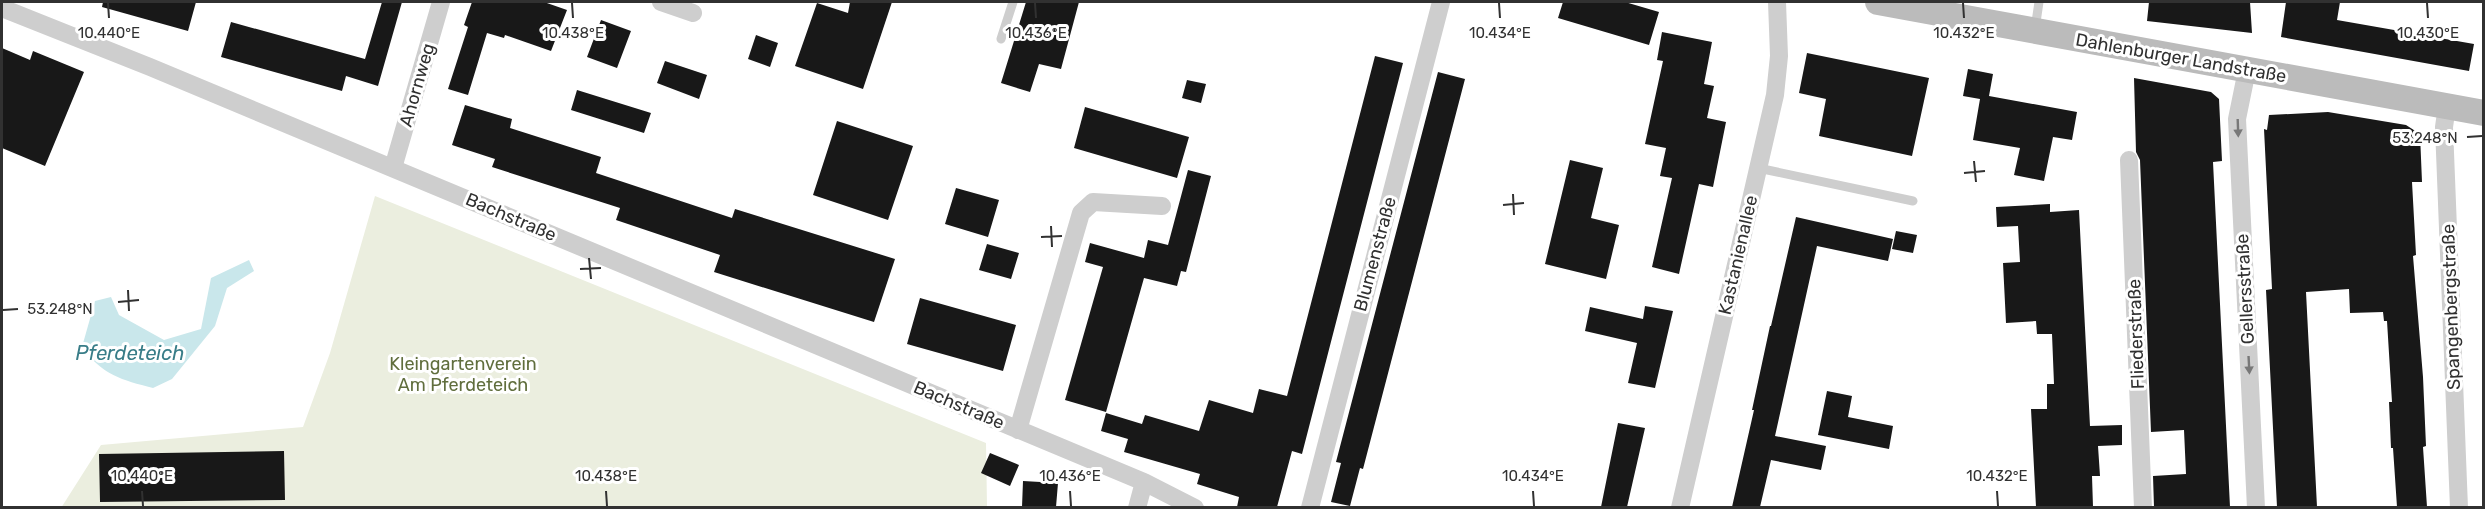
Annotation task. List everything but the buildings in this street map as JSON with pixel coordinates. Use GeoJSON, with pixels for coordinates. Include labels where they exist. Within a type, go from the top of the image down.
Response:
{"type":"FeatureCollection","features":[{"type":"Feature","properties":{"kind":"main road","name":"Dahlenburger Landstraße"},"geometry":{"type":"LineString","coordinates":[[1878,2],[2484,113]]}},
{"type":"Feature","properties":{"kind":"street","name":"Ahornweg"},"geometry":{"type":"LineString","coordinates":[[393,168],[441,2]]}},
{"type":"Feature","properties":{"kind":"street"},"geometry":{"type":"LineString","coordinates":[[661,2],[693,13]]}},
{"type":"Feature","properties":{"kind":"street","name":"Blumenstraße"},"geometry":{"type":"LineString","coordinates":[[1310,507],[1441,2]]}},
{"type":"Feature","properties":{"kind":"street","name":"Kastanienallee"},"geometry":{"type":"LineString","coordinates":[[1680,507],[1775,94],[1779,56],[1777,2]]}},
{"type":"Feature","properties":{"kind":"street","name":"Bachstraße"},"geometry":{"type":"LineString","coordinates":[[2,8],[150,67],[1144,482],[1195,507]]}},
{"type":"Feature","properties":{"kind":"street","name":"Gellersstraße"},"geometry":{"type":"LineString","coordinates":[[2247,70],[2237,119],[2256,507]]}},
{"type":"Feature","properties":{"kind":"street","name":"Spangenbergstraße"},"geometry":{"type":"LineString","coordinates":[[2447,106],[2444,127],[2458,507]]}},
{"type":"Feature","properties":{"kind":"street","name":"Fliederstraße"},"geometry":{"type":"LineString","coordinates":[[2129,160],[2143,507]]}},
{"type":"Feature","properties":{"kind":"street","name":"Bachstraße"},"geometry":{"type":"LineString","coordinates":[[1018,430],[1081,213],[1093,202],[1162,206]]}},
{"type":"Feature","properties":{"kind":"street"},"geometry":{"type":"LineString","coordinates":[[1137,507],[1144,482]]}},
{"type":"Feature","properties":{"kind":"lane"},"geometry":{"type":"LineString","coordinates":[[1001,39],[1013,2]]}},
{"type":"Feature","properties":{"kind":"lane"},"geometry":{"type":"LineString","coordinates":[[2035,32],[2039,2]]}},
{"type":"Feature","properties":{"kind":"lane"},"geometry":{"type":"LineString","coordinates":[[1758,168],[1913,201]]}},
{"type":"Feature","properties":{"kind":"green space","name":"Kleingartenverein Am Pferdeteich"},"geometry":{"type":"Polygon","coordinates":[[[375,196],[986,443],[987,507],[61,508],[101,445],[303,427],[330,353],[375,196]]]}},
{"type":"Feature","properties":{"kind":"water","name":"Pferdeteich"},"geometry":{"type":"Polygon","coordinates":[[[249,260],[254,271],[227,288],[215,326],[172,379],[153,388],[122,379],[97,364],[82,347],[95,301],[111,297],[119,315],[164,340],[201,329],[211,278],[249,260]]]}}]}
